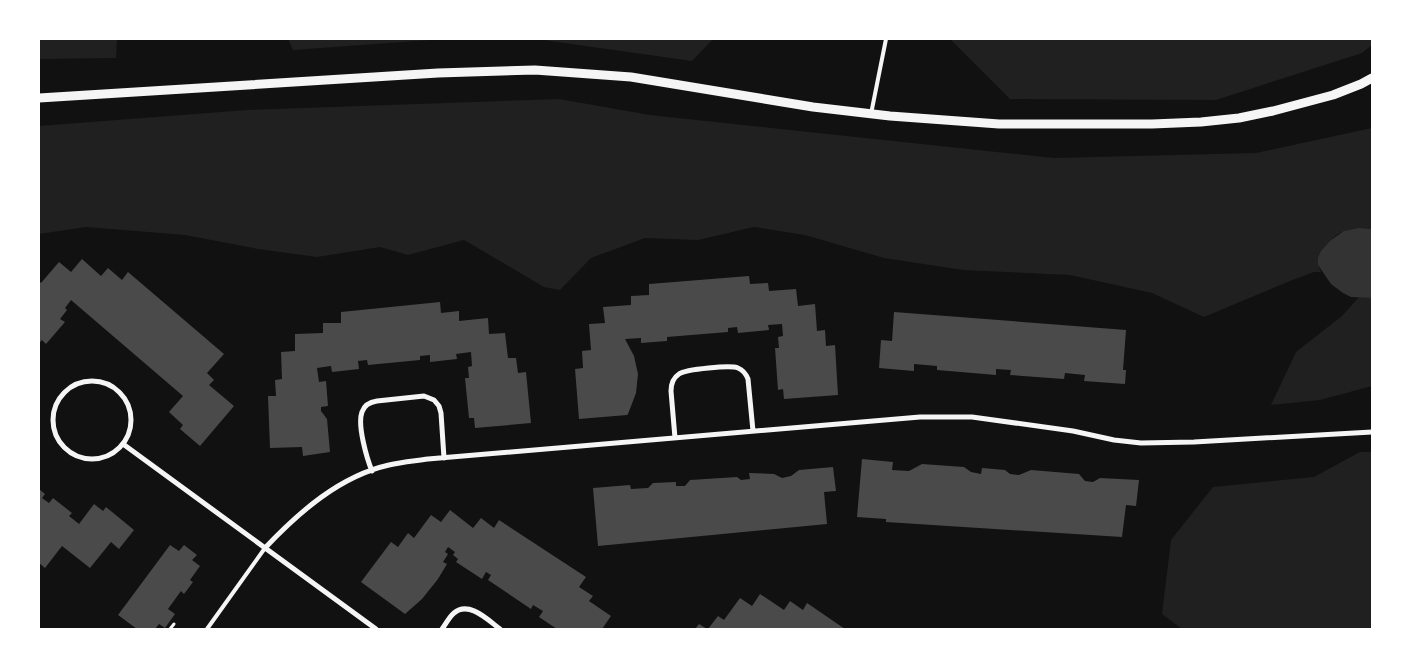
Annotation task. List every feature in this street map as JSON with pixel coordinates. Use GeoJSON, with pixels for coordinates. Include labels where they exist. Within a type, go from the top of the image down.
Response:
{"type":"FeatureCollection","features":[{"type":"Feature","properties":{"kind":"street"},"geometry":{"type":"LineString","coordinates":[[39,98],[438,73],[535,70],[631,77],[871,114],[998,124],[1105,125],[1202,122],[1239,118],[1333,95],[1372,78]]}},
{"type":"Feature","properties":{"kind":"street"},"geometry":{"type":"LineString","coordinates":[[675,438],[671,387],[675,378],[684,371],[728,366],[739,368],[745,373],[748,380],[753,431]]}},
{"type":"Feature","properties":{"kind":"street"},"geometry":{"type":"LineString","coordinates":[[86,381],[102,382],[115,389],[126,400],[131,414],[130,430],[123,444],[112,454],[97,459],[82,458],[68,452],[58,440],[52,418],[53,410],[60,396],[72,386],[86,381]]}},
{"type":"Feature","properties":{"kind":"street"},"geometry":{"type":"LineString","coordinates":[[372,471],[365,452],[360,418],[364,408],[370,403],[377,401],[424,396],[434,400],[439,406],[441,413],[444,458]]}},
{"type":"Feature","properties":{"kind":"street"},"geometry":{"type":"LineString","coordinates":[[265,548],[310,505],[351,480],[389,465],[444,458],[928,417],[972,418],[1141,443],[1194,442],[1372,432]]}},
{"type":"Feature","properties":{"kind":"street"},"geometry":{"type":"LineString","coordinates":[[123,444],[376,629]]}},
{"type":"Feature","properties":{"kind":"street"},"geometry":{"type":"LineString","coordinates":[[442,629],[457,611],[467,609],[478,612],[500,629]]}},
{"type":"Feature","properties":{"kind":"lane"},"geometry":{"type":"LineString","coordinates":[[871,114],[886,39]]}},
{"type":"Feature","properties":{"kind":"lane"},"geometry":{"type":"LineString","coordinates":[[207,629],[265,548]]}},
{"type":"Feature","properties":{"kind":"path"},"geometry":{"type":"LineString","coordinates":[[170,629],[174,624]]}},
{"type":"Feature","properties":{"kind":"shaded area"},"geometry":{"type":"Polygon","coordinates":[[[39,39],[117,39],[116,58],[39,59],[39,39]]]}},
{"type":"Feature","properties":{"kind":"shaded area"},"geometry":{"type":"Polygon","coordinates":[[[288,39],[444,39],[293,50],[288,39]]]}},
{"type":"Feature","properties":{"kind":"shaded area"},"geometry":{"type":"Polygon","coordinates":[[[536,39],[712,39],[712,40],[692,61],[536,39]]]}},
{"type":"Feature","properties":{"kind":"shaded area"},"geometry":{"type":"Polygon","coordinates":[[[950,39],[1372,39],[1372,45],[1362,53],[1216,100],[1010,99],[950,39]]]}},
{"type":"Feature","properties":{"kind":"shaded area"},"geometry":{"type":"Polygon","coordinates":[[[559,99],[650,115],[1054,158],[1256,153],[1372,128],[1372,229],[1350,230],[1335,236],[1327,245],[1318,265],[1321,272],[1314,272],[1290,281],[1204,317],[1152,293],[1070,275],[963,270],[884,258],[805,235],[754,227],[698,240],[645,238],[591,258],[560,290],[544,287],[464,240],[408,255],[380,247],[317,257],[258,249],[185,235],[86,227],[39,234],[39,126],[247,110],[559,99]]]}},
{"type":"Feature","properties":{"kind":"shaded area"},"geometry":{"type":"Polygon","coordinates":[[[1359,228],[1372,229],[1372,298],[1351,297],[1343,293],[1331,284],[1318,265],[1321,251],[1331,240],[1344,231],[1359,228]]]}},
{"type":"Feature","properties":{"kind":"shaded area"},"geometry":{"type":"Polygon","coordinates":[[[1359,297],[1372,298],[1372,386],[1320,400],[1271,405],[1296,352],[1342,316],[1359,297]]]}},
{"type":"Feature","properties":{"kind":"shaded area"},"geometry":{"type":"Polygon","coordinates":[[[1360,452],[1372,452],[1372,629],[1182,629],[1162,614],[1171,540],[1213,487],[1314,477],[1360,452]]]}},
{"type":"Feature","properties":{"kind":"building"},"geometry":{"type":"Polygon","coordinates":[[[82,259],[101,276],[108,268],[122,280],[128,272],[224,354],[207,373],[214,380],[209,385],[234,406],[200,446],[180,429],[183,425],[169,412],[183,396],[71,300],[65,308],[67,310],[60,319],[65,322],[46,344],[42,340],[39,343],[39,281],[41,283],[59,262],[71,272],[82,259]]]}},
{"type":"Feature","properties":{"kind":"building"},"geometry":{"type":"Polygon","coordinates":[[[749,276],[750,284],[768,283],[769,291],[796,289],[798,306],[815,304],[817,331],[825,330],[826,346],[835,345],[838,395],[784,399],[783,389],[778,390],[775,348],[779,348],[778,337],[783,336],[782,324],[768,325],[769,330],[738,333],[737,327],[728,328],[728,332],[667,337],[667,341],[641,343],[641,338],[625,339],[634,356],[638,374],[636,393],[628,414],[579,419],[575,369],[583,368],[582,351],[591,350],[589,324],[605,323],[603,307],[631,305],[631,296],[649,295],[649,284],[749,276]]]}},
{"type":"Feature","properties":{"kind":"building"},"geometry":{"type":"Polygon","coordinates":[[[440,302],[441,313],[459,311],[459,321],[488,318],[489,334],[505,333],[508,358],[516,358],[518,373],[526,372],[531,423],[475,428],[474,418],[469,418],[465,378],[469,378],[468,367],[472,366],[471,352],[456,354],[457,359],[430,362],[430,355],[420,356],[420,360],[368,365],[367,360],[358,361],[359,369],[332,372],[331,366],[317,368],[319,382],[326,381],[328,406],[321,407],[321,411],[327,419],[330,452],[303,456],[302,447],[270,448],[268,396],[276,396],[275,380],[282,379],[281,352],[295,351],[295,334],[323,333],[323,323],[341,323],[341,312],[440,302]]]}},
{"type":"Feature","properties":{"kind":"building"},"geometry":{"type":"Polygon","coordinates":[[[894,312],[1126,330],[1123,370],[1126,370],[1125,384],[1084,381],[1085,375],[1065,373],[1064,379],[1010,375],[1011,370],[996,369],[996,375],[937,370],[937,366],[914,364],[914,371],[879,368],[881,340],[892,341],[894,312]]]}},
{"type":"Feature","properties":{"kind":"building"},"geometry":{"type":"Polygon","coordinates":[[[862,459],[893,462],[892,470],[909,471],[922,464],[964,467],[971,472],[981,474],[982,468],[1005,470],[1010,474],[1019,475],[1031,470],[1079,474],[1085,481],[1093,482],[1100,478],[1139,480],[1136,506],[1126,505],[1122,537],[886,522],[886,519],[857,517],[862,459]]]}},
{"type":"Feature","properties":{"kind":"building"},"geometry":{"type":"Polygon","coordinates":[[[833,467],[836,491],[824,492],[827,524],[598,546],[593,488],[630,485],[631,489],[648,488],[653,483],[676,482],[676,486],[685,486],[690,480],[737,477],[741,480],[750,479],[749,473],[774,474],[782,478],[791,476],[799,470],[833,467]]]}},
{"type":"Feature","properties":{"kind":"building"},"geometry":{"type":"Polygon","coordinates":[[[39,489],[45,494],[42,498],[49,503],[53,498],[72,513],[69,516],[79,524],[94,504],[103,511],[106,507],[134,530],[119,549],[111,542],[90,568],[62,546],[45,568],[39,563],[39,489]]]}},
{"type":"Feature","properties":{"kind":"building"},"geometry":{"type":"Polygon","coordinates":[[[450,510],[473,528],[481,518],[494,528],[499,520],[586,577],[579,587],[593,596],[589,601],[611,616],[602,629],[557,629],[539,617],[543,611],[533,605],[531,609],[488,580],[491,575],[486,572],[482,579],[456,562],[458,559],[453,555],[455,552],[448,547],[445,552],[448,554],[443,562],[447,564],[438,579],[422,599],[405,614],[361,582],[391,542],[398,547],[408,533],[414,538],[431,515],[441,522],[450,510]]]}},
{"type":"Feature","properties":{"kind":"building"},"geometry":{"type":"Polygon","coordinates":[[[170,545],[179,551],[184,545],[197,555],[192,560],[200,566],[190,580],[193,582],[184,594],[181,591],[168,609],[175,614],[165,628],[159,624],[155,629],[137,629],[118,615],[170,545]]]}},
{"type":"Feature","properties":{"kind":"building"},"geometry":{"type":"Polygon","coordinates":[[[760,594],[784,610],[790,601],[803,610],[807,603],[845,629],[708,629],[718,616],[724,620],[740,598],[752,606],[760,594]]]}},
{"type":"Feature","properties":{"kind":"building"},"geometry":{"type":"Polygon","coordinates":[[[699,624],[707,629],[695,629],[699,624]]]}}]}
